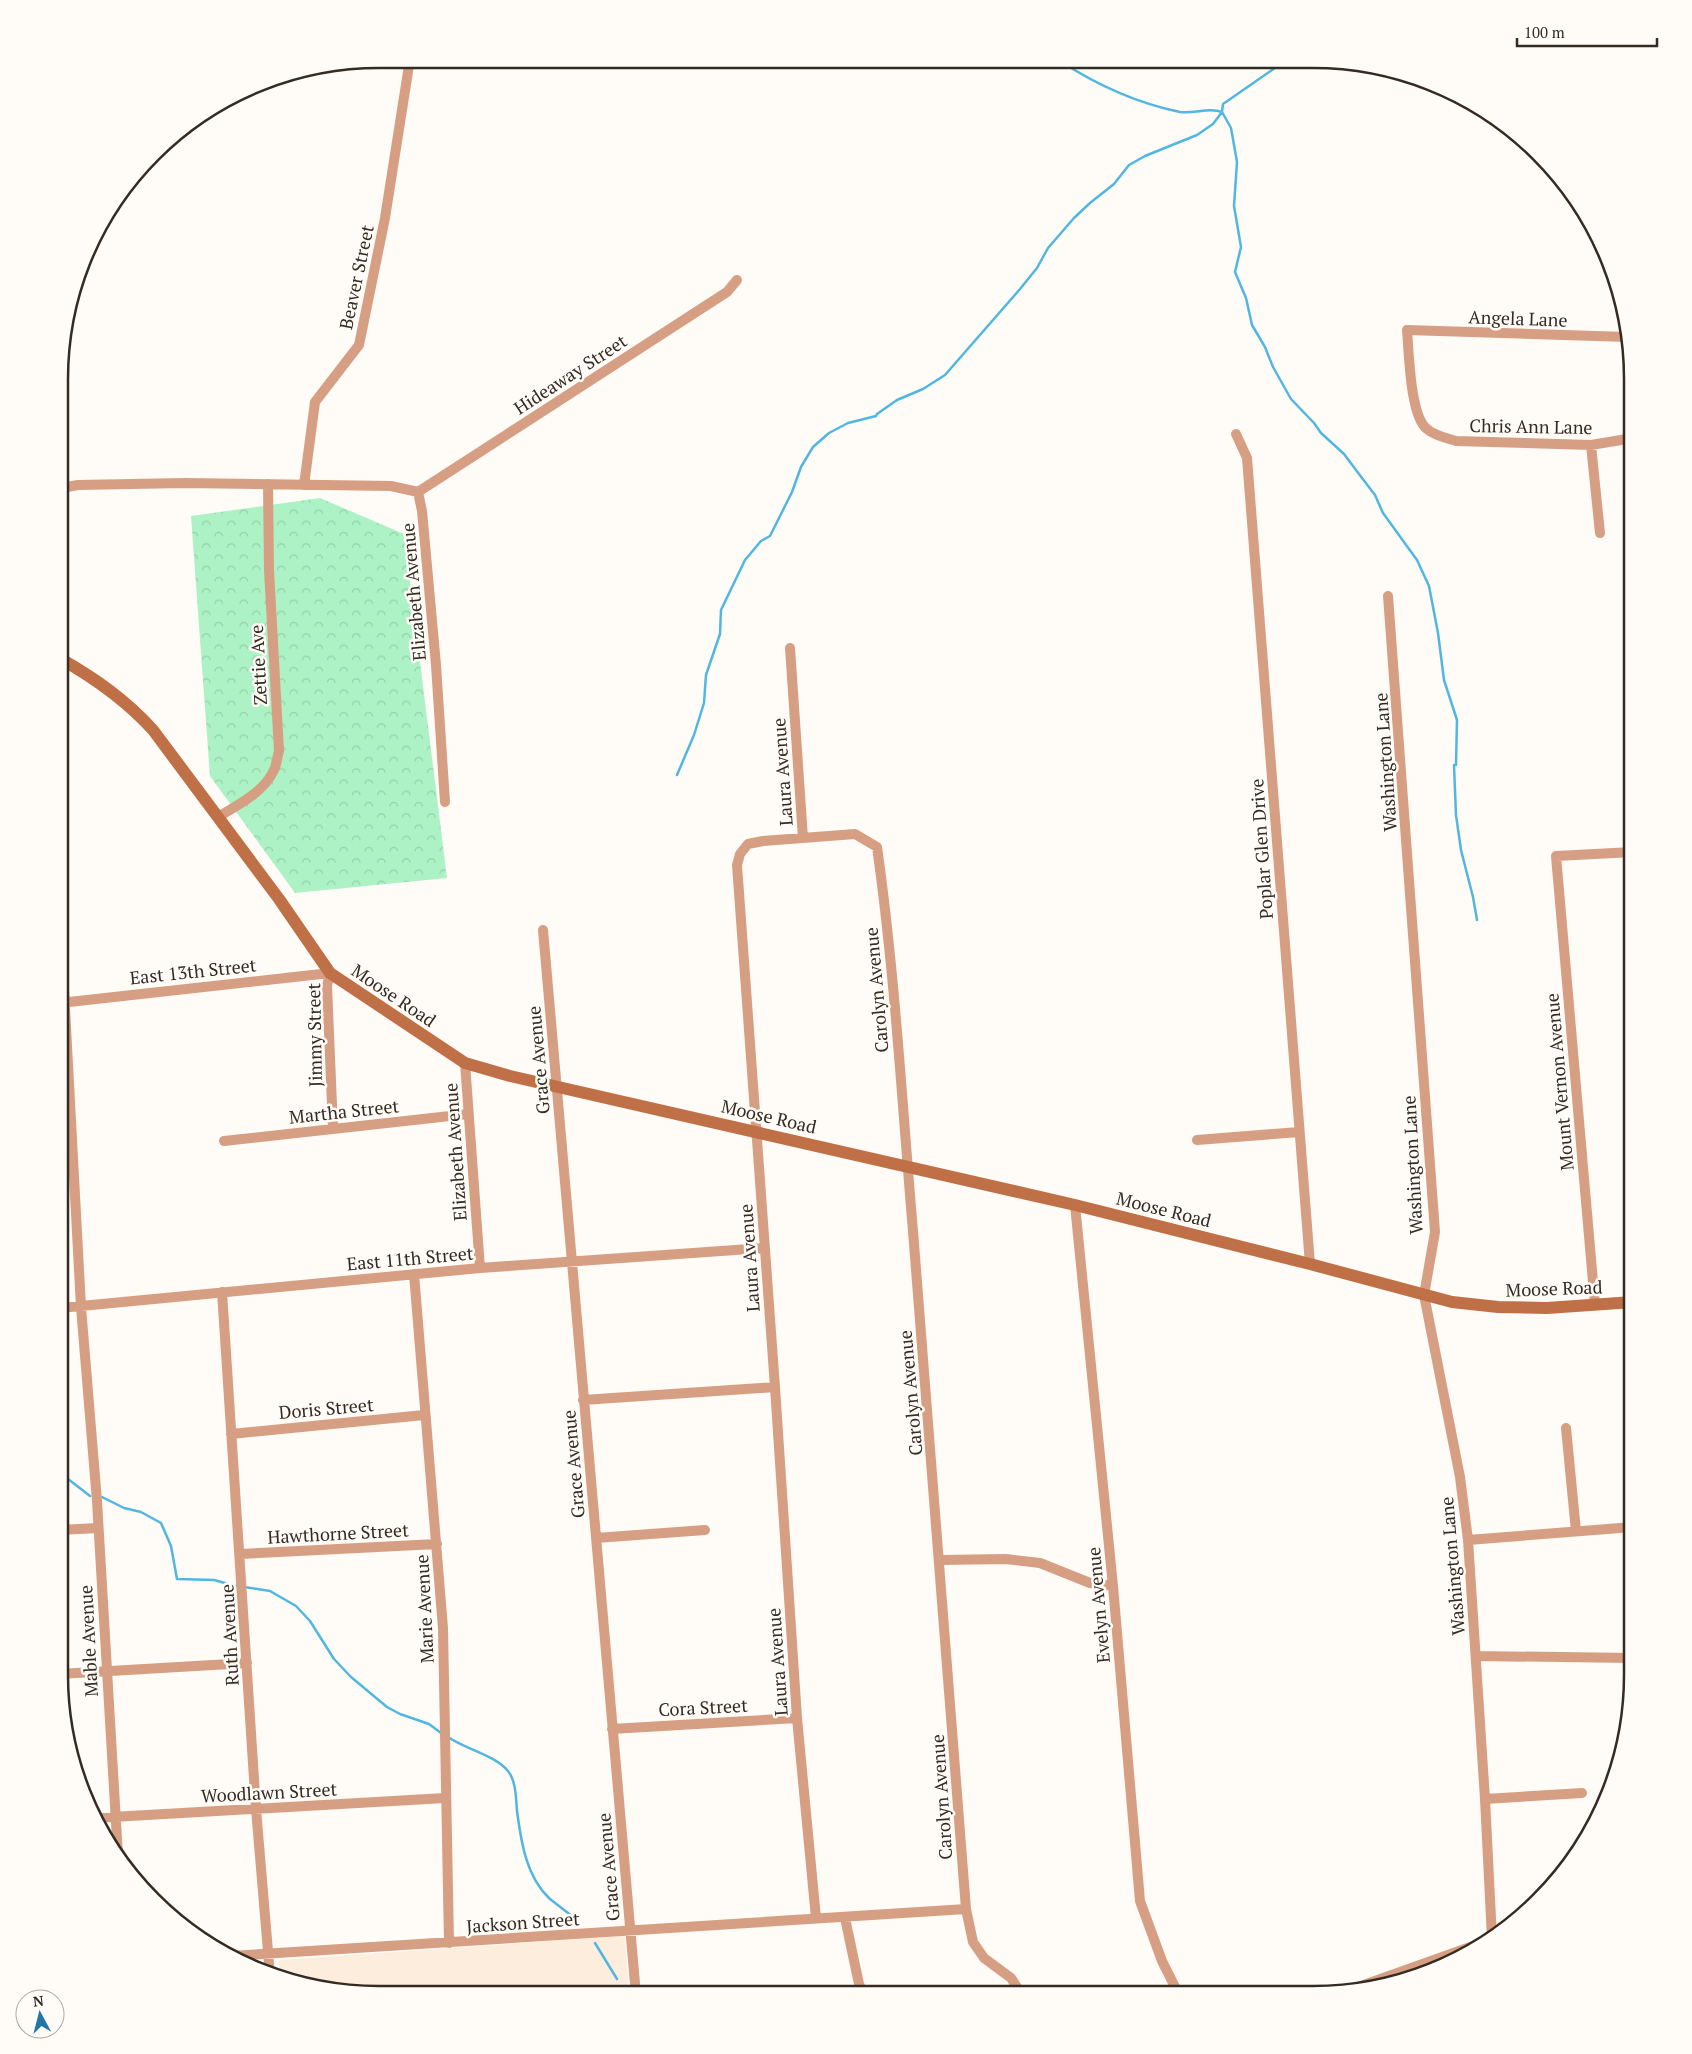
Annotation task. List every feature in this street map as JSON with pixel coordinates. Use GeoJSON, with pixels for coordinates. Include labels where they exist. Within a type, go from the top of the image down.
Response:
{"type":"FeatureCollection","features":[{"type":"Feature","properties":{"kind":"street","name":"Beaver Street"},"geometry":{"type":"LineString","coordinates":[[304,485],[315,402],[359,345],[385,218],[409,68]]}},
{"type":"Feature","properties":{"kind":"street","name":"Hideaway Street"},"geometry":{"type":"LineString","coordinates":[[418,492],[727,292],[737,280]]}},
{"type":"Feature","properties":{"kind":"street","name":"Angela Lane"},"geometry":{"type":"LineString","coordinates":[[1429,430],[1426,429],[1418,416],[1413,398],[1407,330],[1622,338]]}},
{"type":"Feature","properties":{"kind":"street","name":"Chris Ann Lane"},"geometry":{"type":"LineString","coordinates":[[1429,430],[1456,441],[1592,445],[1624,440]]}},
{"type":"Feature","properties":{"kind":"street","name":"Poplar Glen Drive"},"geometry":{"type":"LineString","coordinates":[[1236,434],[1247,458],[1248,467],[1310,1264]]}},
{"type":"Feature","properties":{"kind":"street"},"geometry":{"type":"LineString","coordinates":[[1592,445],[1600,533]]}},
{"type":"Feature","properties":{"kind":"street"},"geometry":{"type":"LineString","coordinates":[[68,487],[175,483],[268,484],[391,486],[418,492]]}},
{"type":"Feature","properties":{"kind":"street","name":"Zettie Ave"},"geometry":{"type":"LineString","coordinates":[[218,817],[243,802],[266,784],[274,769],[279,751],[269,570],[268,484]]}},
{"type":"Feature","properties":{"kind":"street","name":"Elizabeth Avenue"},"geometry":{"type":"LineString","coordinates":[[418,492],[422,511],[436,665],[445,802]]}},
{"type":"Feature","properties":{"kind":"street","name":"Washington Lane"},"geometry":{"type":"LineString","coordinates":[[1388,596],[1435,1232],[1424,1295],[1460,1477],[1468,1540],[1485,1799],[1491,1931]]}},
{"type":"Feature","properties":{"kind":"street","name":"Laura Avenue"},"geometry":{"type":"LineString","coordinates":[[790,648],[803,838],[764,840],[748,844],[740,854],[737,865],[775,1387],[796,1718],[816,1918]]}},
{"type":"Feature","properties":{"kind":"street","name":"Moose Road"},"geometry":{"type":"LineString","coordinates":[[68,663],[96,679],[136,711],[154,730],[330,973],[465,1063],[557,1087],[907,1165],[1075,1205],[1452,1302],[1498,1307],[1547,1308],[1624,1303]]}},
{"type":"Feature","properties":{"kind":"street","name":"Carolyn Avenue"},"geometry":{"type":"LineString","coordinates":[[803,838],[855,834],[877,847],[895,1018],[940,1560],[966,1909],[973,1942],[984,1958],[1011,1978],[1016,1986]]}},
{"type":"Feature","properties":{"kind":"street","name":"Mount Vernon Avenue"},"geometry":{"type":"LineString","coordinates":[[1595,1305],[1556,856],[1624,852]]}},
{"type":"Feature","properties":{"kind":"street","name":"Grace Avenue"},"geometry":{"type":"LineString","coordinates":[[543,930],[635,1986]]}},
{"type":"Feature","properties":{"kind":"street","name":"East 13th Street"},"geometry":{"type":"LineString","coordinates":[[68,1001],[330,973]]}},
{"type":"Feature","properties":{"kind":"street","name":"Jimmy Street"},"geometry":{"type":"LineString","coordinates":[[330,973],[327,986],[333,1128]]}},
{"type":"Feature","properties":{"kind":"street","name":"Elizabeth Avenue"},"geometry":{"type":"LineString","coordinates":[[465,1063],[480,1268]]}},
{"type":"Feature","properties":{"kind":"street","name":"Mable Avenue"},"geometry":{"type":"LineString","coordinates":[[68,1098],[81,1307],[98,1528],[117,1843]]}},
{"type":"Feature","properties":{"kind":"street","name":"Martha Street"},"geometry":{"type":"LineString","coordinates":[[224,1141],[468,1114]]}},
{"type":"Feature","properties":{"kind":"street"},"geometry":{"type":"LineString","coordinates":[[1197,1140],[1299,1132]]}},
{"type":"Feature","properties":{"kind":"street","name":"Evelyn Avenue"},"geometry":{"type":"LineString","coordinates":[[1075,1205],[1113,1586],[1140,1901],[1162,1961],[1174,1986]]}},
{"type":"Feature","properties":{"kind":"street","name":"East 11th Street"},"geometry":{"type":"LineString","coordinates":[[68,1308],[480,1268],[764,1248]]}},
{"type":"Feature","properties":{"kind":"street","name":"Marie Avenue"},"geometry":{"type":"LineString","coordinates":[[414,1274],[424,1415],[443,1628],[449,1943]]}},
{"type":"Feature","properties":{"kind":"street","name":"Ruth Avenue"},"geometry":{"type":"LineString","coordinates":[[222,1292],[243,1588],[256,1809],[269,1966]]}},
{"type":"Feature","properties":{"kind":"street"},"geometry":{"type":"LineString","coordinates":[[583,1400],[775,1387]]}},
{"type":"Feature","properties":{"kind":"street","name":"Doris Street"},"geometry":{"type":"LineString","coordinates":[[231,1434],[424,1415]]}},
{"type":"Feature","properties":{"kind":"street"},"geometry":{"type":"LineString","coordinates":[[1566,1428],[1576,1531]]}},
{"type":"Feature","properties":{"kind":"street"},"geometry":{"type":"LineString","coordinates":[[1468,1540],[1624,1527]]}},
{"type":"Feature","properties":{"kind":"street"},"geometry":{"type":"LineString","coordinates":[[68,1530],[98,1528]]}},
{"type":"Feature","properties":{"kind":"street"},"geometry":{"type":"LineString","coordinates":[[596,1538],[705,1530]]}},
{"type":"Feature","properties":{"kind":"street","name":"Hawthorne Street"},"geometry":{"type":"LineString","coordinates":[[240,1554],[437,1544]]}},
{"type":"Feature","properties":{"kind":"street"},"geometry":{"type":"LineString","coordinates":[[940,1560],[1006,1559],[1040,1563],[1090,1583],[1113,1586]]}},
{"type":"Feature","properties":{"kind":"street"},"geometry":{"type":"LineString","coordinates":[[1476,1656],[1624,1658]]}},
{"type":"Feature","properties":{"kind":"street"},"geometry":{"type":"LineString","coordinates":[[68,1673],[247,1663]]}},
{"type":"Feature","properties":{"kind":"street","name":"Cora Street"},"geometry":{"type":"LineString","coordinates":[[612,1729],[796,1718]]}},
{"type":"Feature","properties":{"kind":"street"},"geometry":{"type":"LineString","coordinates":[[1485,1799],[1582,1793]]}},
{"type":"Feature","properties":{"kind":"street","name":"Woodlawn Street"},"geometry":{"type":"LineString","coordinates":[[102,1818],[445,1798]]}},
{"type":"Feature","properties":{"kind":"street","name":"Jackson Street"},"geometry":{"type":"LineString","coordinates":[[244,1955],[966,1909]]}},
{"type":"Feature","properties":{"kind":"street"},"geometry":{"type":"LineString","coordinates":[[846,1918],[860,1986]]}},
{"type":"Feature","properties":{"kind":"street"},"geometry":{"type":"LineString","coordinates":[[1376,1980],[1455,1952]]}},
{"type":"Feature","properties":{"kind":"shaded area"},"geometry":{"type":"Polygon","coordinates":[[[625,1936],[628,1986],[359,1986],[318,1981],[280,1970],[279,1960],[625,1936]]]}},
{"type":"Feature","properties":{"kind":"green space"},"geometry":{"type":"Polygon","coordinates":[[[320,498],[404,534],[447,878],[295,893],[210,776],[191,516],[320,498]]]}},
{"type":"Feature","properties":{"kind":"waterway"},"geometry":{"type":"LineString","coordinates":[[1072,68],[1117,92],[1148,104],[1180,112],[1212,110],[1222,112],[1231,128],[1237,162],[1234,206],[1241,247],[1235,272],[1246,298],[1252,325],[1291,399],[1321,433],[1344,454],[1375,495],[1383,513],[1417,560],[1429,586],[1444,680],[1457,720],[1456,765],[1454,765],[1456,815],[1461,850],[1477,920]]}},
{"type":"Feature","properties":{"kind":"waterway"},"geometry":{"type":"LineString","coordinates":[[677,775],[694,735],[704,703],[706,675],[720,634],[721,610],[745,560],[761,541],[770,536],[792,492],[801,467],[813,447],[829,433],[848,423],[876,416],[897,400],[923,389],[945,375],[1020,289],[1037,268],[1048,248],[1074,218],[1114,184],[1129,165],[1145,156],[1197,135],[1213,124],[1222,112],[1223,104],[1275,68]]}},
{"type":"Feature","properties":{"kind":"waterway"},"geometry":{"type":"LineString","coordinates":[[68,1479],[90,1496]]}},
{"type":"Feature","properties":{"kind":"waterway"},"geometry":{"type":"LineString","coordinates":[[102,1497],[124,1508],[141,1512],[161,1523],[171,1546],[177,1579],[214,1580],[239,1587]]}},
{"type":"Feature","properties":{"kind":"waterway"},"geometry":{"type":"LineString","coordinates":[[244,1587],[270,1591],[296,1606],[310,1621],[334,1659],[351,1677],[387,1707],[400,1714],[429,1724],[441,1733]]}},
{"type":"Feature","properties":{"kind":"waterway"},"geometry":{"type":"LineString","coordinates":[[448,1737],[488,1756],[502,1765],[511,1775],[516,1795],[520,1834],[526,1858],[535,1880],[550,1899],[577,1920]]}},
{"type":"Feature","properties":{"kind":"waterway"},"geometry":{"type":"LineString","coordinates":[[595,1943],[617,1979]]}}]}
